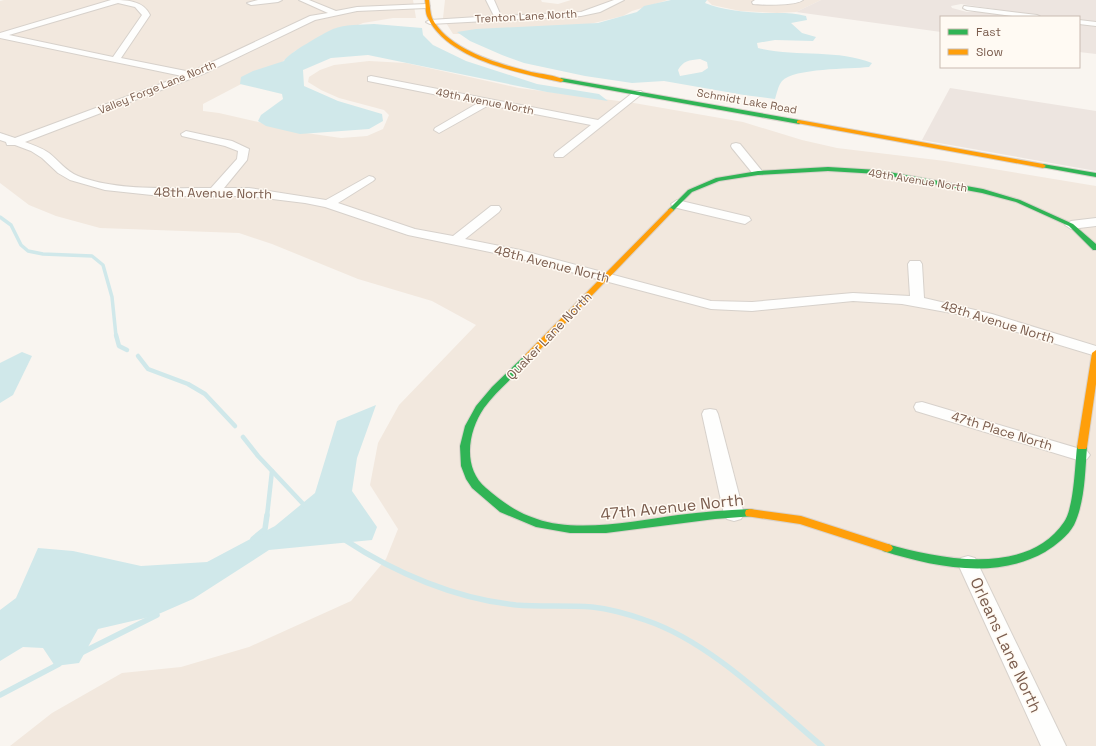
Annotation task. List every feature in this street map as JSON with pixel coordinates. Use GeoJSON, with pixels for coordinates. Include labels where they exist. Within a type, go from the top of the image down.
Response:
{"type":"FeatureCollection","features":[{"type":"Feature","properties":{"kind":"street"},"geometry":{"type":"LineString","coordinates":[[0,36],[118,0],[139,6],[143,9],[146,15],[115,60]]}},
{"type":"Feature","properties":{"kind":"street"},"geometry":{"type":"LineString","coordinates":[[250,3],[278,0]]}},
{"type":"Feature","properties":{"kind":"street"},"geometry":{"type":"LineString","coordinates":[[303,0],[333,12]]}},
{"type":"Feature","properties":{"kind":"street"},"geometry":{"type":"LineString","coordinates":[[490,0],[498,17]]}},
{"type":"Feature","properties":{"kind":"street","name":"Trenton Lane North"},"geometry":{"type":"LineString","coordinates":[[430,22],[498,17],[581,14],[597,10],[620,0]]}},
{"type":"Feature","properties":{"kind":"street"},"geometry":{"type":"LineString","coordinates":[[756,2],[799,0]]}},
{"type":"Feature","properties":{"kind":"street"},"geometry":{"type":"LineString","coordinates":[[426,3],[430,22]]}},
{"type":"Feature","properties":{"kind":"street","name":"Valley Forge Lane North"},"geometry":{"type":"LineString","coordinates":[[0,148],[191,76],[250,46],[285,32],[303,21],[333,12],[426,3]]}},
{"type":"Feature","properties":{"kind":"street"},"geometry":{"type":"LineString","coordinates":[[967,8],[1029,16]]}},
{"type":"Feature","properties":{"kind":"street","name":"Schmidt Lake Road"},"geometry":{"type":"LineString","coordinates":[[430,22],[436,30],[456,45],[494,62],[548,77],[1096,175]]}},
{"type":"Feature","properties":{"kind":"street"},"geometry":{"type":"LineString","coordinates":[[1080,22],[1096,24]]}},
{"type":"Feature","properties":{"kind":"street"},"geometry":{"type":"LineString","coordinates":[[0,36],[191,76]]}},
{"type":"Feature","properties":{"kind":"street","name":"49th Avenue North"},"geometry":{"type":"LineString","coordinates":[[370,80],[599,123]]}},
{"type":"Feature","properties":{"kind":"street"},"geometry":{"type":"LineString","coordinates":[[559,155],[638,93]]}},
{"type":"Feature","properties":{"kind":"street"},"geometry":{"type":"LineString","coordinates":[[439,130],[486,102]]}},
{"type":"Feature","properties":{"kind":"street"},"geometry":{"type":"LineString","coordinates":[[186,134],[228,143],[244,149],[242,160],[216,190]]}},
{"type":"Feature","properties":{"kind":"street"},"geometry":{"type":"LineString","coordinates":[[0,136],[15,142]]}},
{"type":"Feature","properties":{"kind":"street","name":"48th Avenue North"},"geometry":{"type":"LineString","coordinates":[[15,142],[46,156],[62,171],[74,178],[105,187],[160,192],[216,190],[279,194],[328,204],[383,224],[455,242],[515,253],[686,299],[725,307],[764,307],[841,297],[918,300],[968,311],[1096,352]]}},
{"type":"Feature","properties":{"kind":"street"},"geometry":{"type":"LineString","coordinates":[[736,146],[758,173]]}},
{"type":"Feature","properties":{"kind":"street","name":"49th Avenue North"},"geometry":{"type":"LineString","coordinates":[[758,173],[851,169],[906,176],[983,191],[1018,201],[1056,216],[1071,225]]}},
{"type":"Feature","properties":{"kind":"street","name":"Quaker Lane North"},"geometry":{"type":"LineString","coordinates":[[480,490],[468,473],[464,456],[465,439],[470,422],[480,407],[690,191],[702,184],[735,175],[758,173]]}},
{"type":"Feature","properties":{"kind":"street"},"geometry":{"type":"LineString","coordinates":[[328,204],[369,179]]}},
{"type":"Feature","properties":{"kind":"street"},"geometry":{"type":"LineString","coordinates":[[677,204],[745,220]]}},
{"type":"Feature","properties":{"kind":"street"},"geometry":{"type":"LineString","coordinates":[[455,242],[495,209]]}},
{"type":"Feature","properties":{"kind":"street"},"geometry":{"type":"LineString","coordinates":[[1071,225],[1096,222]]}},
{"type":"Feature","properties":{"kind":"street"},"geometry":{"type":"LineString","coordinates":[[1071,225],[1096,248]]}},
{"type":"Feature","properties":{"kind":"street"},"geometry":{"type":"LineString","coordinates":[[915,264],[918,300]]}},
{"type":"Feature","properties":{"kind":"street","name":"Orleans Lane North"},"geometry":{"type":"LineString","coordinates":[[1054,746],[968,564],[1004,562],[1033,555],[1053,541],[1069,524],[1074,504],[1096,352]]}},
{"type":"Feature","properties":{"kind":"street","name":"47th Place North"},"geometry":{"type":"LineString","coordinates":[[922,407],[1081,455]]}},
{"type":"Feature","properties":{"kind":"street"},"geometry":{"type":"LineString","coordinates":[[710,414],[734,514]]}},
{"type":"Feature","properties":{"kind":"street","name":"47th Avenue North"},"geometry":{"type":"LineString","coordinates":[[480,490],[499,508],[551,527],[582,530],[610,529],[689,517],[734,514],[765,514],[802,521],[913,556],[968,564]]}},
{"type":"Feature","properties":{"kind":"shaded area"},"geometry":{"type":"Polygon","coordinates":[[[413,0],[416,18],[393,18],[363,23],[295,51],[281,63],[203,104],[203,111],[219,113],[306,133],[341,138],[367,136],[383,129],[389,115],[384,110],[339,98],[321,90],[308,82],[309,77],[320,70],[334,65],[369,61],[406,63],[519,88],[634,103],[743,122],[802,140],[837,148],[945,161],[1096,186],[1096,746],[10,746],[52,713],[122,673],[181,667],[249,647],[351,601],[386,559],[398,529],[370,485],[378,443],[399,405],[476,325],[432,301],[358,279],[272,244],[239,233],[100,228],[56,216],[29,205],[0,183],[0,1],[413,0]]]}},
{"type":"Feature","properties":{"kind":"shaded area"},"geometry":{"type":"Polygon","coordinates":[[[445,0],[541,0],[542,2],[558,4],[571,0],[668,0],[632,11],[623,16],[590,24],[453,34],[443,18],[445,0]]]}},
{"type":"Feature","properties":{"kind":"shaded area"},"geometry":{"type":"Polygon","coordinates":[[[707,0],[821,0],[796,12],[777,13],[740,11],[712,5],[707,0]]]}},
{"type":"Feature","properties":{"kind":"shaded area"},"geometry":{"type":"Polygon","coordinates":[[[821,0],[1096,0],[1096,23],[1080,21],[1080,16],[1042,16],[961,4],[951,6],[952,8],[967,12],[984,12],[1016,16],[940,16],[940,32],[796,12],[821,0]]]}},
{"type":"Feature","properties":{"kind":"shaded area"},"geometry":{"type":"Polygon","coordinates":[[[1080,24],[1096,26],[1096,54],[1080,52],[1080,24]]]}},
{"type":"Feature","properties":{"kind":"shaded area"},"geometry":{"type":"Polygon","coordinates":[[[950,88],[1096,111],[1096,171],[922,140],[950,88]]]}},
{"type":"Feature","properties":{"kind":"water"},"geometry":{"type":"Polygon","coordinates":[[[671,0],[707,0],[705,3],[733,10],[763,13],[790,13],[806,16],[807,20],[791,23],[802,33],[816,37],[813,41],[775,40],[757,43],[758,48],[772,51],[831,54],[872,63],[869,67],[810,71],[788,77],[782,81],[775,99],[664,81],[632,83],[585,76],[524,63],[470,41],[457,32],[476,29],[598,23],[637,12],[644,6],[671,0]],[[700,59],[687,62],[678,70],[680,76],[702,72],[708,68],[707,62],[700,59]]]}},
{"type":"Feature","properties":{"kind":"water"},"geometry":{"type":"Polygon","coordinates":[[[374,24],[422,28],[423,35],[433,45],[466,61],[537,84],[599,94],[608,101],[547,92],[368,55],[331,58],[303,70],[304,86],[338,101],[382,114],[383,121],[369,129],[300,134],[266,126],[258,121],[261,115],[283,99],[282,94],[240,84],[241,77],[253,71],[284,61],[298,49],[338,27],[374,24]]]}},
{"type":"Feature","properties":{"kind":"water"},"geometry":{"type":"Polygon","coordinates":[[[22,352],[32,356],[13,395],[0,403],[0,363],[22,352]]]}},
{"type":"Feature","properties":{"kind":"water"},"geometry":{"type":"Polygon","coordinates":[[[376,405],[357,458],[352,491],[377,527],[372,540],[269,550],[193,599],[154,616],[98,629],[79,663],[55,666],[43,648],[23,647],[0,661],[0,610],[16,598],[38,548],[73,551],[141,566],[207,562],[275,526],[315,493],[337,421],[376,405]]]}},
{"type":"Feature","properties":{"kind":"waterway"},"geometry":{"type":"LineString","coordinates":[[0,217],[11,225],[21,245],[28,251],[43,254],[92,256],[103,265],[112,297],[116,336]]}},
{"type":"Feature","properties":{"kind":"waterway"},"geometry":{"type":"LineString","coordinates":[[116,335],[119,346],[127,350]]}},
{"type":"Feature","properties":{"kind":"waterway"},"geometry":{"type":"LineString","coordinates":[[138,356],[148,369],[188,384],[205,394],[235,426]]}},
{"type":"Feature","properties":{"kind":"waterway"},"geometry":{"type":"LineString","coordinates":[[243,437],[258,456],[306,507]]}},
{"type":"Feature","properties":{"kind":"waterway"},"geometry":{"type":"LineString","coordinates":[[267,516],[272,471]]}},
{"type":"Feature","properties":{"kind":"waterway"},"geometry":{"type":"LineString","coordinates":[[253,539],[265,529],[267,515]]}},
{"type":"Feature","properties":{"kind":"waterway"},"geometry":{"type":"LineString","coordinates":[[345,540],[384,563],[427,583],[471,597],[516,605],[583,606],[612,610],[645,620],[669,630],[692,642],[716,658],[822,746]]}},
{"type":"Feature","properties":{"kind":"waterway"},"geometry":{"type":"LineString","coordinates":[[81,653],[157,615]]}},
{"type":"Feature","properties":{"kind":"waterway"},"geometry":{"type":"LineString","coordinates":[[0,695],[59,664]]}},
{"type":"Feature","properties":{"kind":"traffic: fast"},"geometry":{"type":"LineString","coordinates":[[561,80],[799,122]]}},
{"type":"Feature","properties":{"kind":"traffic: fast"},"geometry":{"type":"LineString","coordinates":[[1043,166],[1096,175]]}},
{"type":"Feature","properties":{"kind":"traffic: fast"},"geometry":{"type":"LineString","coordinates":[[671,210],[690,191],[718,179],[758,173],[828,169],[878,172],[983,191],[1018,201],[1071,225],[1096,248]]}},
{"type":"Feature","properties":{"kind":"traffic: fast"},"geometry":{"type":"LineString","coordinates":[[527,358],[495,389],[479,408],[470,426],[465,446],[466,466],[470,476],[476,485],[504,509],[536,523],[570,529],[606,529],[679,519],[750,513]]}},
{"type":"Feature","properties":{"kind":"traffic: fast"},"geometry":{"type":"LineString","coordinates":[[887,548],[932,560],[957,563],[983,564],[1008,561],[1031,554],[1052,543],[1068,525],[1071,519],[1078,488],[1082,447]]}},
{"type":"Feature","properties":{"kind":"traffic: slow"},"geometry":{"type":"LineString","coordinates":[[427,0],[430,18],[438,31],[451,42],[468,52],[508,67],[561,80]]}},
{"type":"Feature","properties":{"kind":"traffic: slow"},"geometry":{"type":"LineString","coordinates":[[799,122],[1043,166]]}},
{"type":"Feature","properties":{"kind":"traffic: slow"},"geometry":{"type":"LineString","coordinates":[[527,358],[671,210]]}},
{"type":"Feature","properties":{"kind":"traffic: slow"},"geometry":{"type":"LineString","coordinates":[[1082,447],[1096,353]]}},
{"type":"Feature","properties":{"kind":"traffic: slow"},"geometry":{"type":"LineString","coordinates":[[750,513],[801,520],[887,548]]}}]}
